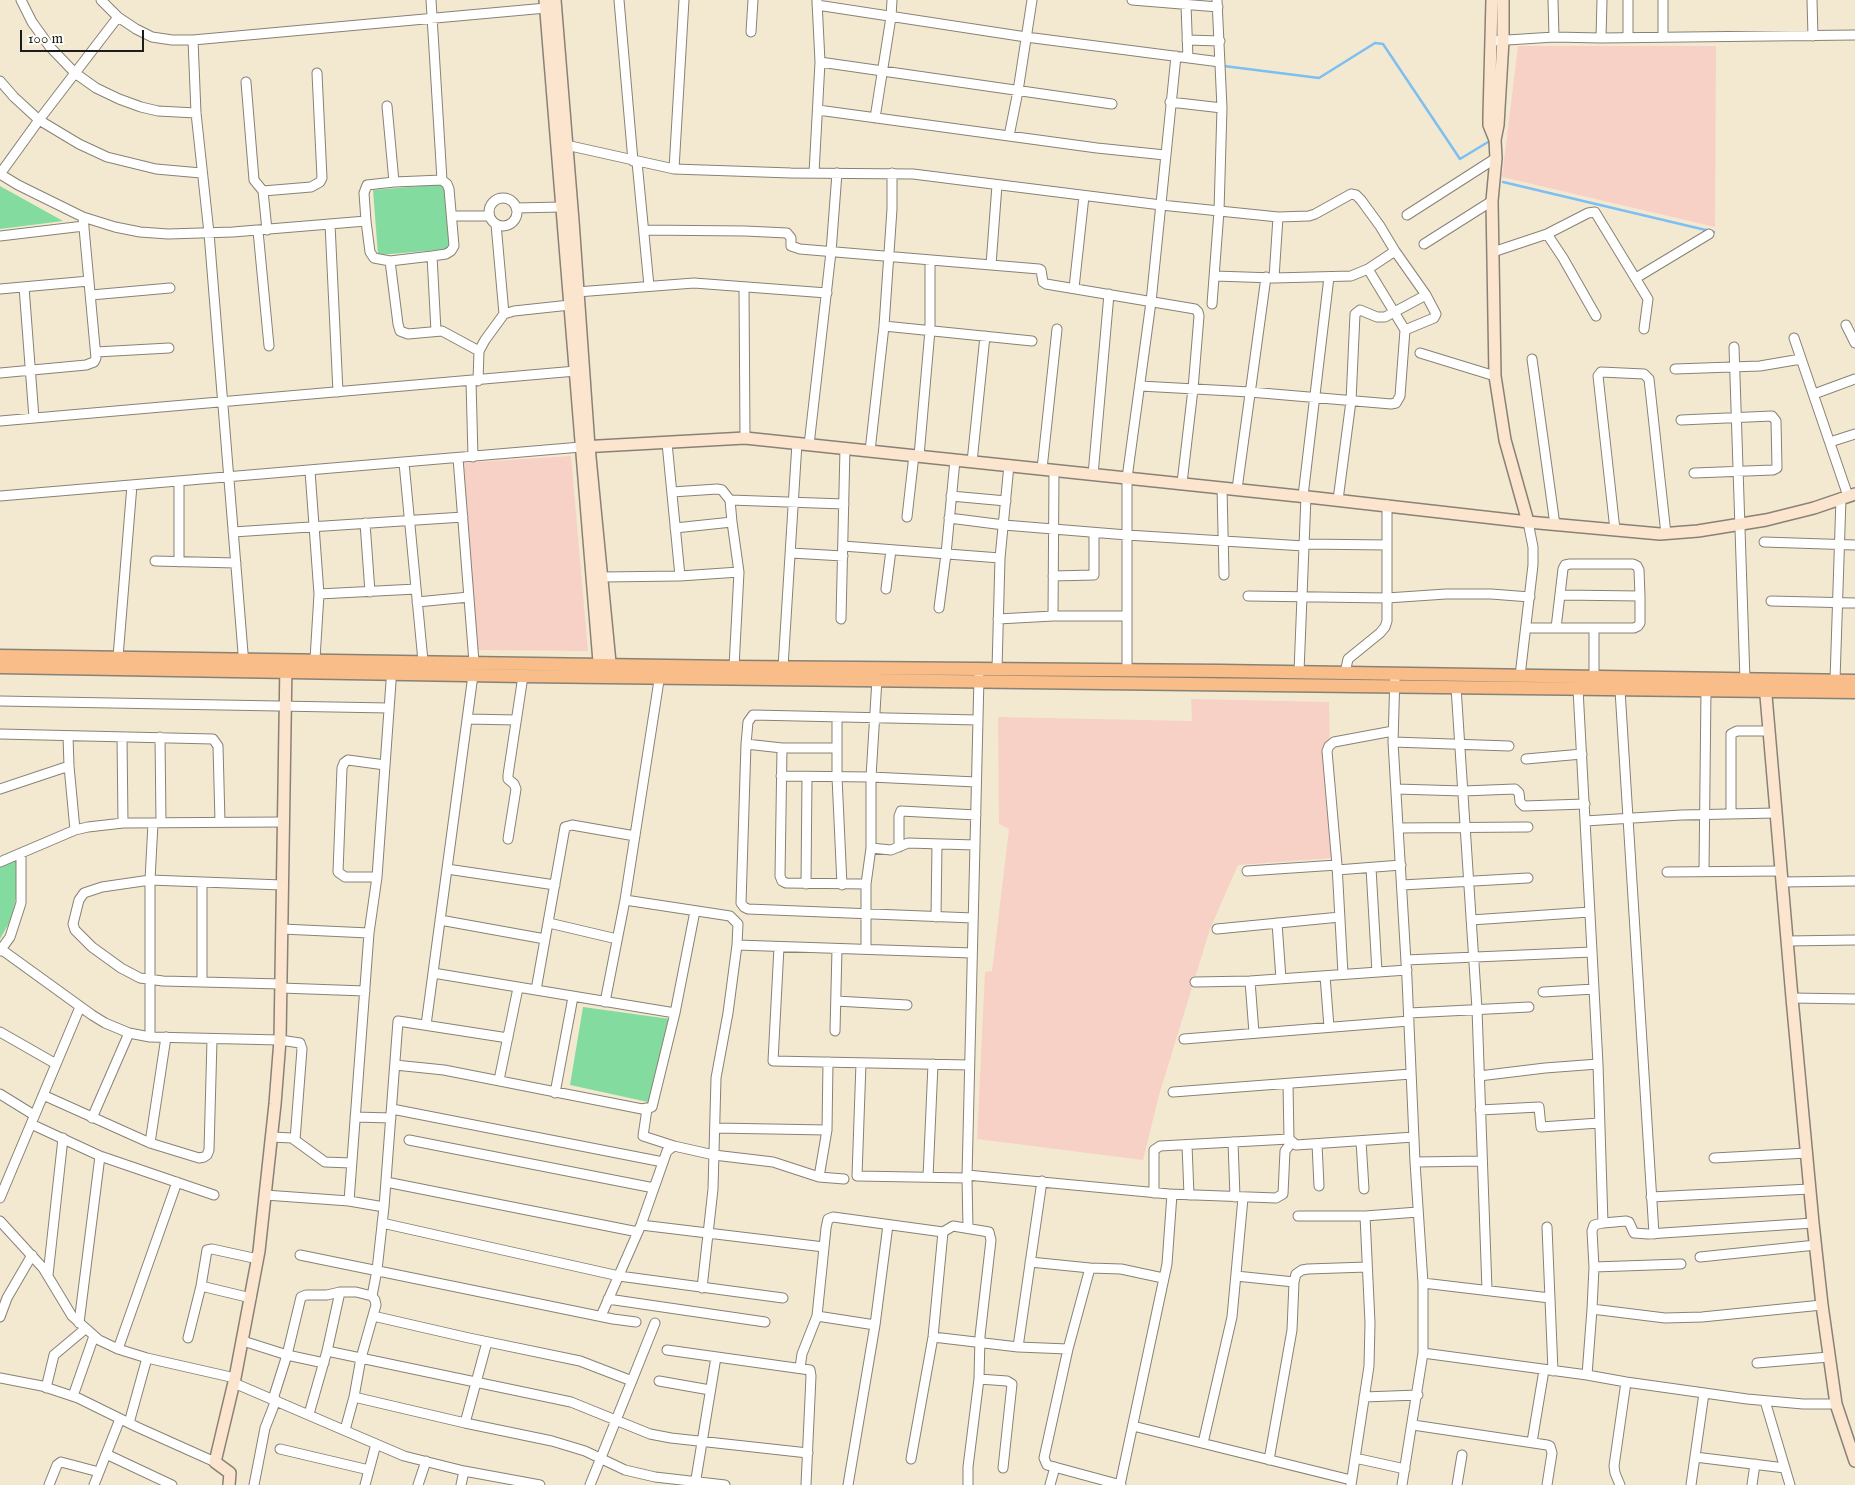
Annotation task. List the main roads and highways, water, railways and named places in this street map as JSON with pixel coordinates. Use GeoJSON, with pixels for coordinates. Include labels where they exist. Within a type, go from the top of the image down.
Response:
{"type":"FeatureCollection","features":[{"type":"Feature","properties":{"kind":"main road"},"geometry":{"type":"LineString","coordinates":[[0,656],[118,657],[244,665]]}},
{"type":"Feature","properties":{"kind":"main road"},"geometry":{"type":"LineString","coordinates":[[286,665],[315,659],[392,667],[423,661],[523,676],[606,670]]}},
{"type":"Feature","properties":{"kind":"main road"},"geometry":{"type":"LineString","coordinates":[[0,667],[286,665],[661,671],[877,679],[979,675],[997,669],[1299,672],[1345,673],[1456,687],[1620,690],[1706,690],[1835,680],[1855,681]]}},
{"type":"Feature","properties":{"kind":"main road"},"geometry":{"type":"LineString","coordinates":[[661,671],[734,667],[783,667],[979,675],[1394,680],[1520,676],[1745,680],[1765,685],[1855,692]]}},
{"type":"Feature","properties":{"kind":"waterway"},"geometry":{"type":"LineString","coordinates":[[1224,66],[1319,78],[1375,43],[1383,44],[1460,159],[1488,142]]}},
{"type":"Feature","properties":{"kind":"waterway"},"geometry":{"type":"LineString","coordinates":[[1503,182],[1714,232]]}}]}
